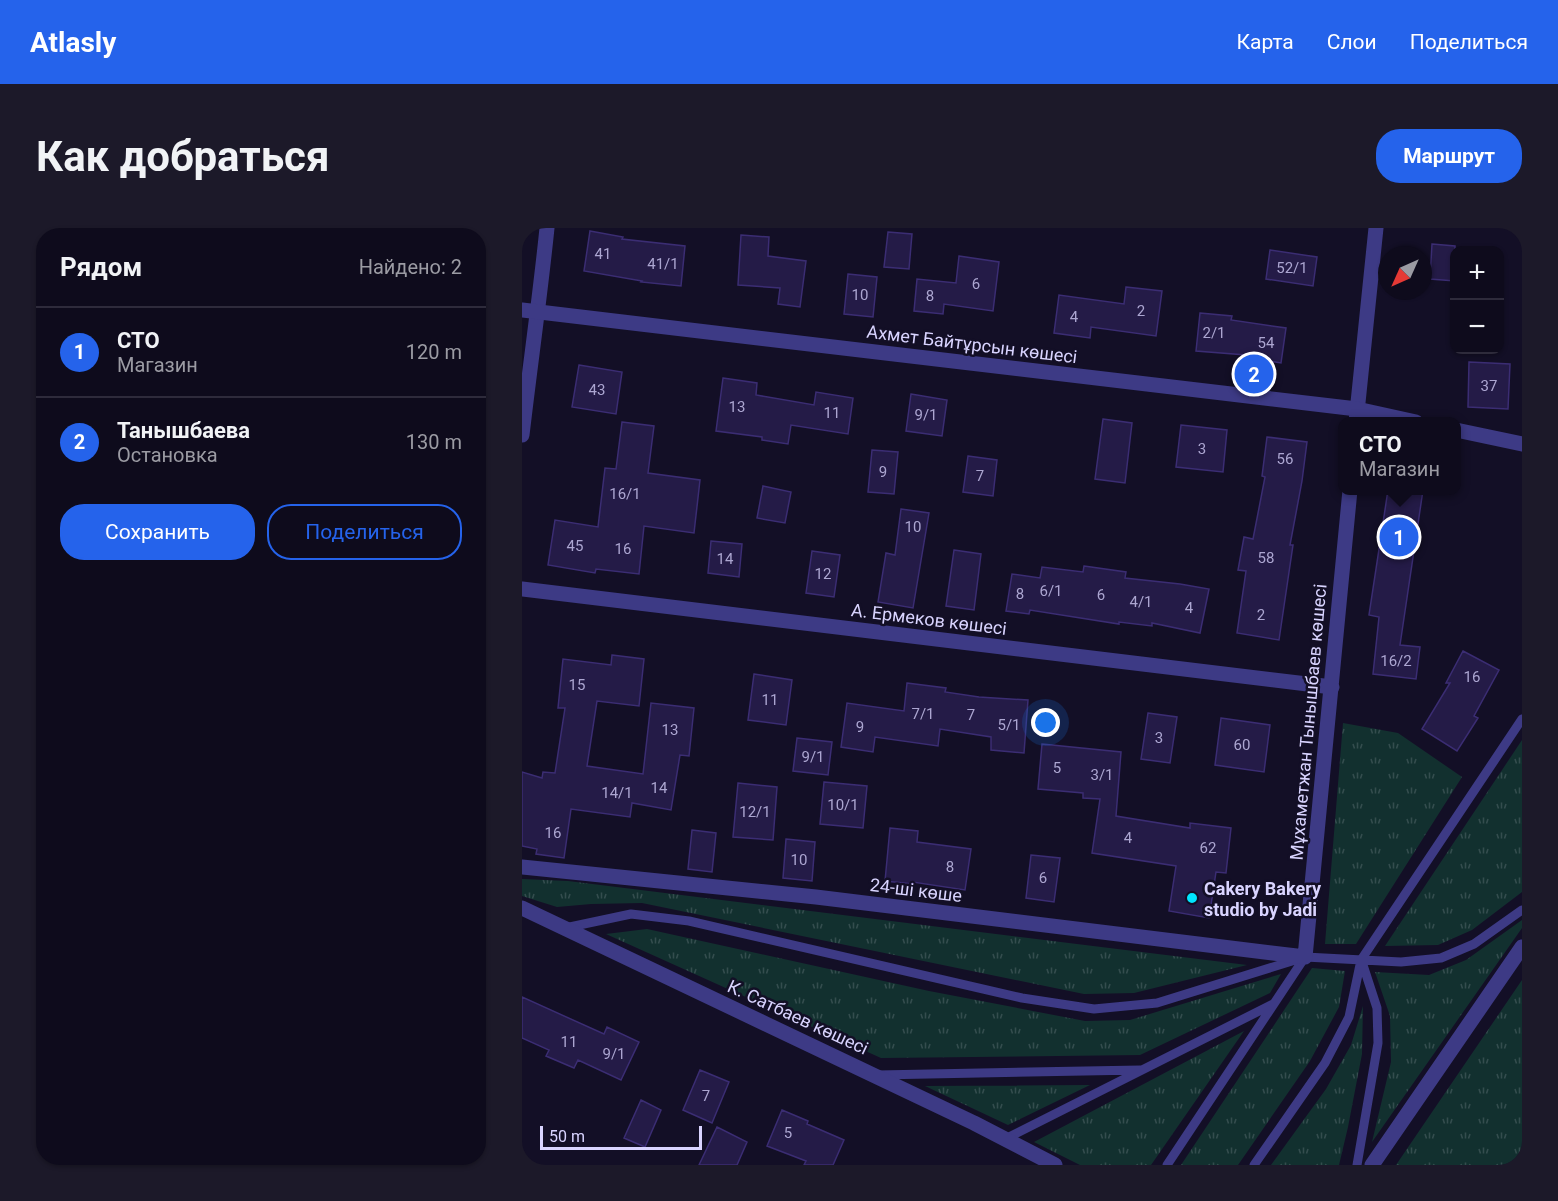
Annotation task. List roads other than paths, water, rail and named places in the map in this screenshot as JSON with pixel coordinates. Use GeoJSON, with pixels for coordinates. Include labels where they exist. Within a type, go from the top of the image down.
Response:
{"type":"FeatureCollection","features":[{"type":"Feature","properties":{"kind":"street"},"geometry":{"type":"LineString","coordinates":[[522,435],[547,228]]}},
{"type":"Feature","properties":{"kind":"street"},"geometry":{"type":"LineString","coordinates":[[1356,415],[1377,228]]}},
{"type":"Feature","properties":{"kind":"street","name":"Ахмет Байтұрсын көшесі"},"geometry":{"type":"LineString","coordinates":[[522,310],[1373,417]]}},
{"type":"Feature","properties":{"kind":"street"},"geometry":{"type":"LineString","coordinates":[[1461,431],[1522,444]]}},
{"type":"Feature","properties":{"kind":"street","name":"Мұхаметжан Тынышбаев көшесі"},"geometry":{"type":"LineString","coordinates":[[1305,957],[1350,495]]}},
{"type":"Feature","properties":{"kind":"street","name":"А. Ермеков көшесі"},"geometry":{"type":"LineString","coordinates":[[522,589],[1332,687]]}},
{"type":"Feature","properties":{"kind":"street","name":"24-ші көше"},"geometry":{"type":"LineString","coordinates":[[522,867],[804,896],[1305,957]]}},
{"type":"Feature","properties":{"kind":"street","name":"К. Сатбаев көшесі"},"geometry":{"type":"LineString","coordinates":[[522,908],[874,1075],[1055,1165]]}},
{"type":"Feature","properties":{"kind":"street"},"geometry":{"type":"LineString","coordinates":[[1372,1165],[1522,947]]}},
{"type":"Feature","properties":{"kind":"lane"},"geometry":{"type":"LineString","coordinates":[[1254,1165],[1325,1063],[1349,1017],[1361,960],[1522,719]]}},
{"type":"Feature","properties":{"kind":"lane"},"geometry":{"type":"LineString","coordinates":[[564,928],[631,914],[689,921],[1022,998],[1094,1009],[1157,1003],[1305,957],[1401,962],[1441,958],[1474,944],[1522,910]]}},
{"type":"Feature","properties":{"kind":"lane"},"geometry":{"type":"LineString","coordinates":[[1167,1165],[1305,957]]}},
{"type":"Feature","properties":{"kind":"lane"},"geometry":{"type":"LineString","coordinates":[[1358,1165],[1378,1043],[1377,1008],[1361,960]]}},
{"type":"Feature","properties":{"kind":"lane"},"geometry":{"type":"LineString","coordinates":[[1005,1139],[1273,1004]]}},
{"type":"Feature","properties":{"kind":"lane"},"geometry":{"type":"LineString","coordinates":[[874,1075],[1143,1070]]}},
{"type":"Feature","properties":{"kind":"place","name":"Танышбаева"},"geometry":{"type":"Point","coordinates":[1254,374]}},
{"type":"Feature","properties":{"kind":"place","name":"СТО"},"geometry":{"type":"Point","coordinates":[1399,537]}},
{"type":"Feature","properties":{"kind":"place","name":"Cakery Bakery studio by Jadi"},"geometry":{"type":"Point","coordinates":[1192,898]}}]}
